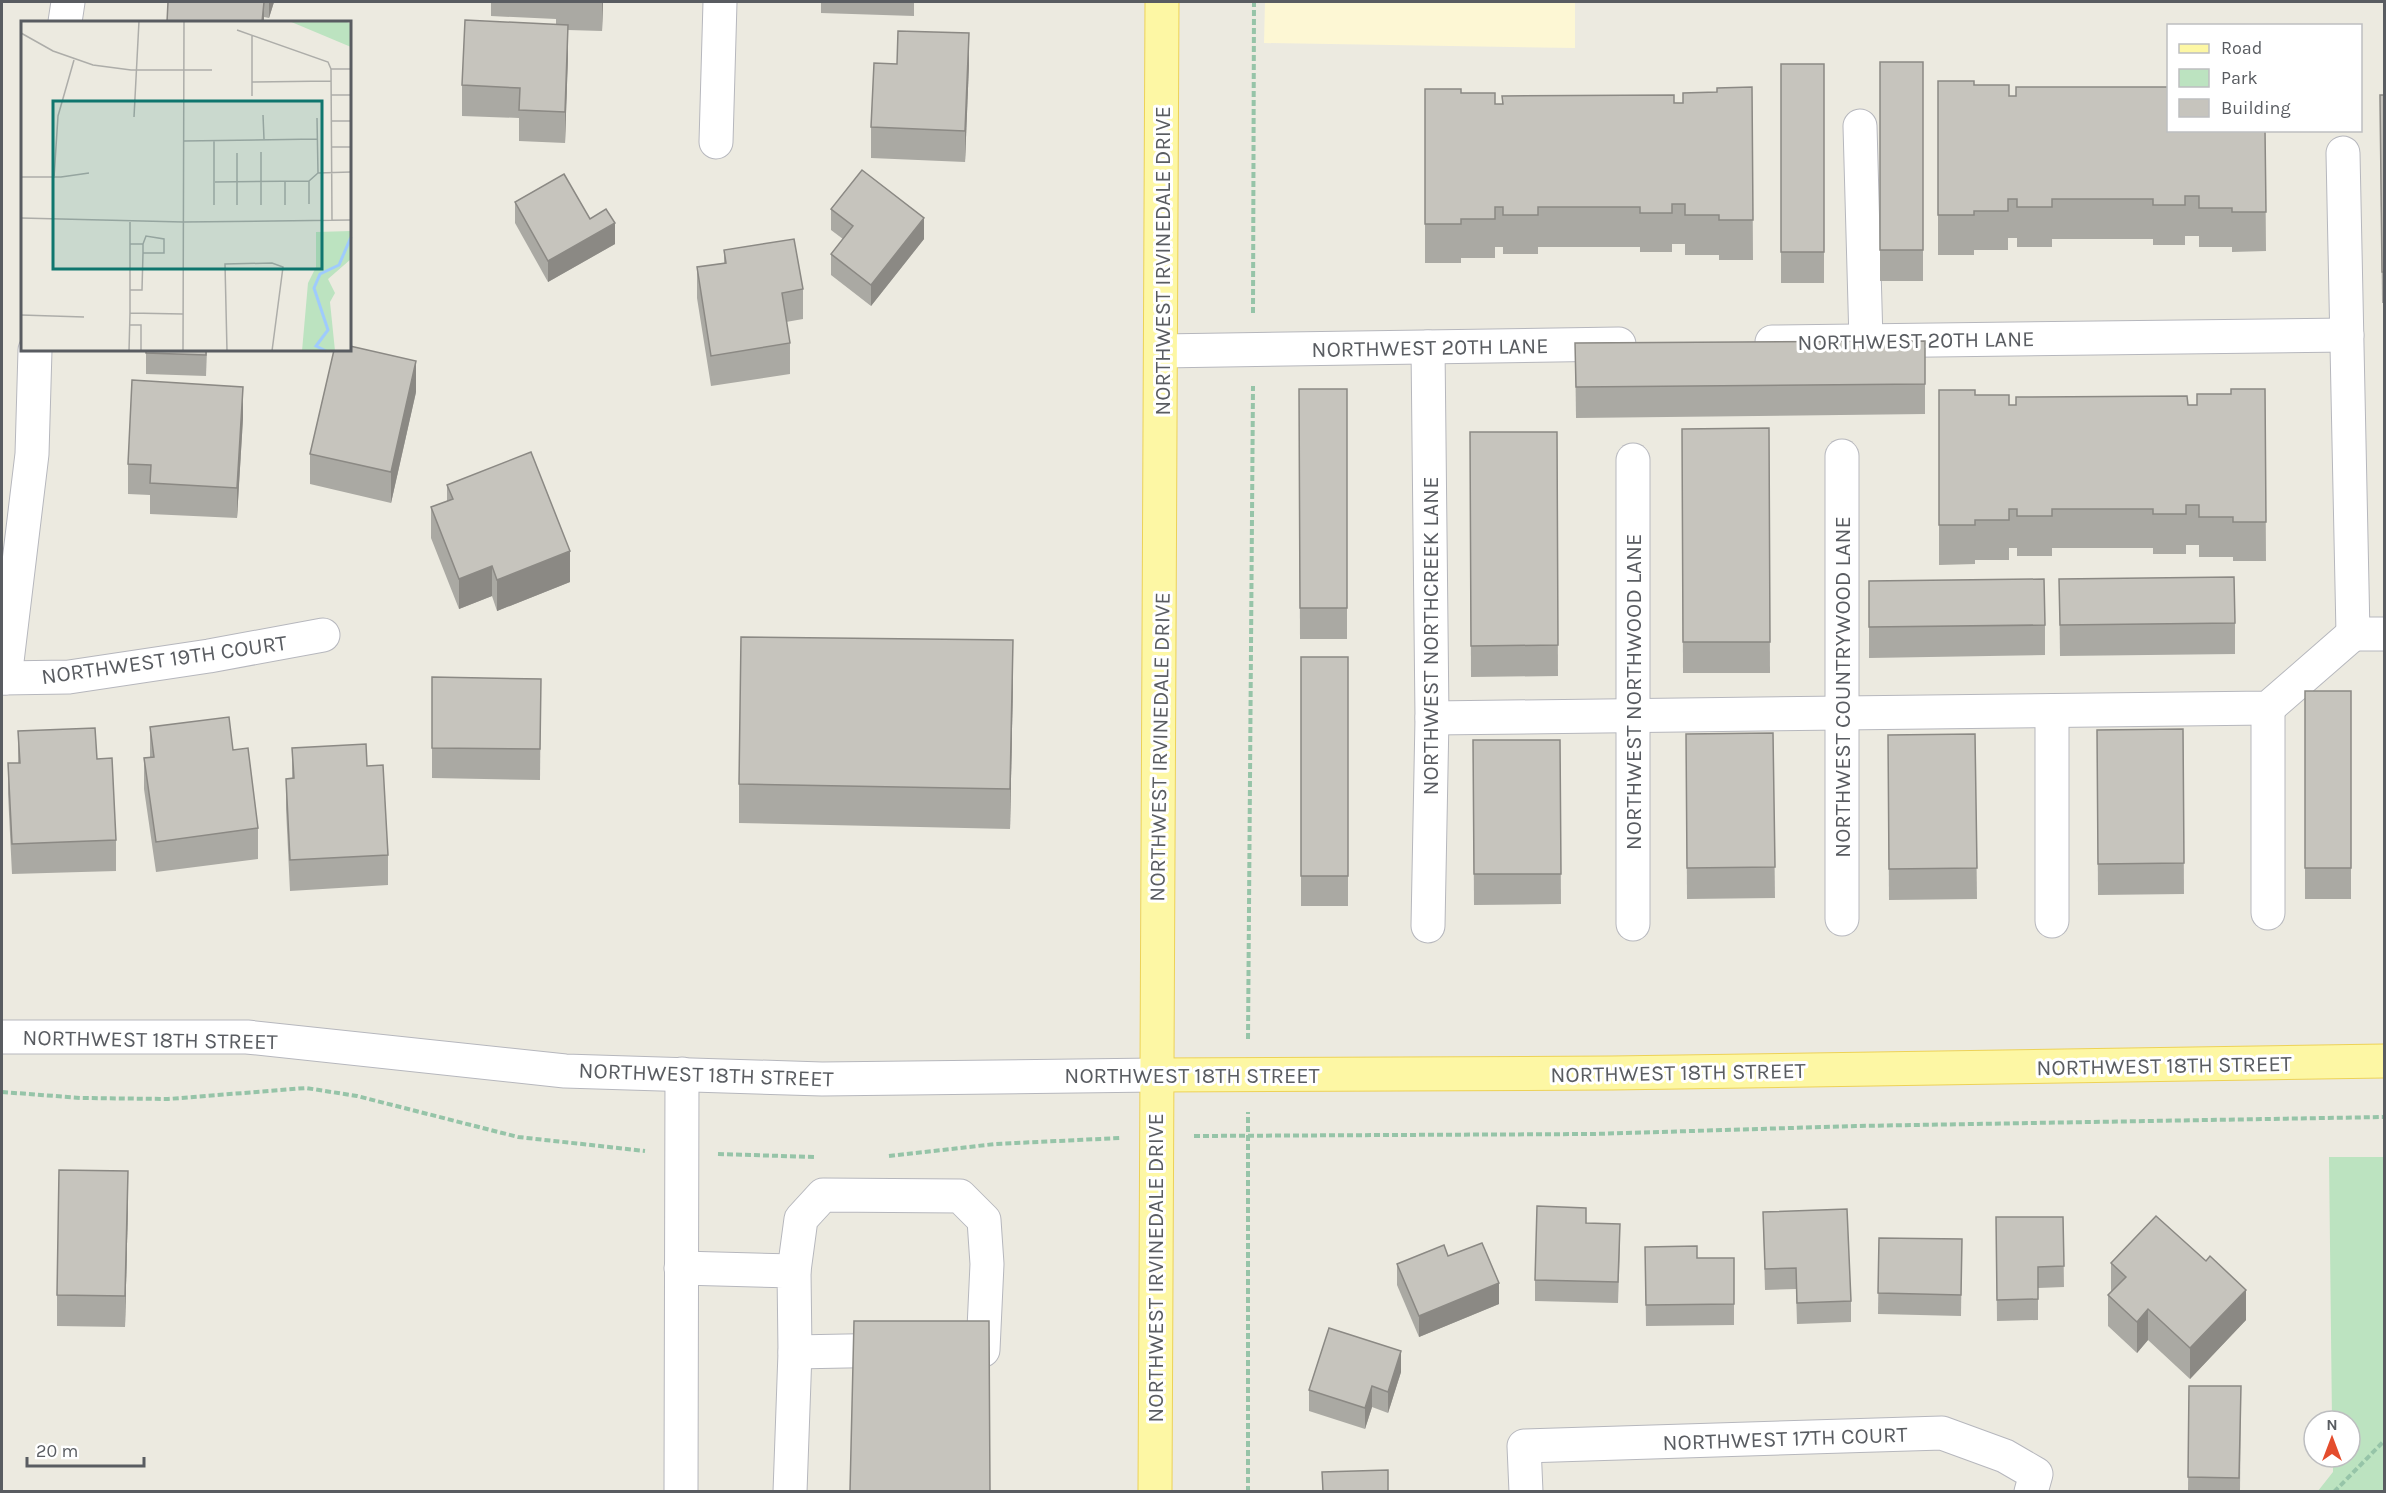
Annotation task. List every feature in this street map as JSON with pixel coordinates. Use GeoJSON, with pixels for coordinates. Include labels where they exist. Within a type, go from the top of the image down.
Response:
{"type":"FeatureCollection","features":[{"type":"Feature","properties":{"kind":"main road","name":"NORTHWEST IRVINEDALE DRIVE"},"geometry":{"type":"LineString","coordinates":[[1155,1491],[1162,2]]}},
{"type":"Feature","properties":{"kind":"main road","name":"NORTHWEST 18TH STREET"},"geometry":{"type":"LineString","coordinates":[[1156,1075],[1601,1073],[2385,1061]]}},
{"type":"Feature","properties":{"kind":"street"},"geometry":{"type":"LineString","coordinates":[[65,21],[68,2]]}},
{"type":"Feature","properties":{"kind":"street"},"geometry":{"type":"LineString","coordinates":[[716,142],[720,2]]}},
{"type":"Feature","properties":{"kind":"street"},"geometry":{"type":"LineString","coordinates":[[1860,126],[1866,341]]}},
{"type":"Feature","properties":{"kind":"street"},"geometry":{"type":"LineString","coordinates":[[1432,718],[2268,708],[2369,634],[2346,335],[2343,153]]}},
{"type":"Feature","properties":{"kind":"street","name":"NORTHWEST 20TH LANE"},"geometry":{"type":"LineString","coordinates":[[1748,342],[2346,335]]}},
{"type":"Feature","properties":{"kind":"street","name":"NORTHWEST 20TH LANE"},"geometry":{"type":"LineString","coordinates":[[1161,351],[1653,344]]}},
{"type":"Feature","properties":{"kind":"street","name":"NORTHWEST NORTHCREEK LANE"},"geometry":{"type":"LineString","coordinates":[[1428,347],[1432,718],[1428,926]]}},
{"type":"Feature","properties":{"kind":"street"},"geometry":{"type":"LineString","coordinates":[[3,678],[32,454],[35,351]]}},
{"type":"Feature","properties":{"kind":"street","name":"NORTHWEST COUNTRYWOOD LANE"},"geometry":{"type":"LineString","coordinates":[[1842,456],[1842,919]]}},
{"type":"Feature","properties":{"kind":"street","name":"NORTHWEST NORTHWOOD LANE"},"geometry":{"type":"LineString","coordinates":[[1633,460],[1633,924]]}},
{"type":"Feature","properties":{"kind":"street","name":"NORTHWEST 19TH COURT"},"geometry":{"type":"LineString","coordinates":[[3,678],[69,677],[209,656],[323,635]]}},
{"type":"Feature","properties":{"kind":"street"},"geometry":{"type":"LineString","coordinates":[[2268,708],[2268,914]]}},
{"type":"Feature","properties":{"kind":"street"},"geometry":{"type":"LineString","coordinates":[[2052,711],[2052,921]]}},
{"type":"Feature","properties":{"kind":"street","name":"NORTHWEST 18TH STREET"},"geometry":{"type":"LineString","coordinates":[[2,1037],[247,1037],[566,1071],[822,1078],[1156,1075]]}},
{"type":"Feature","properties":{"kind":"street"},"geometry":{"type":"LineString","coordinates":[[681,1491],[682,1074]]}},
{"type":"Feature","properties":{"kind":"street"},"geometry":{"type":"LineString","coordinates":[[790,1491],[795,1352],[794,1271],[801,1219],[823,1195],[960,1196],[984,1220],[987,1264],[983,1350],[795,1352]]}},
{"type":"Feature","properties":{"kind":"street"},"geometry":{"type":"LineString","coordinates":[[681,1268],[794,1271]]}},
{"type":"Feature","properties":{"kind":"street","name":"NORTHWEST 17TH COURT"},"geometry":{"type":"LineString","coordinates":[[1526,1491],[1524,1446],[1942,1433],[2005,1455],[2033,1483]]}},
{"type":"Feature","properties":{"kind":"path"},"geometry":{"type":"LineString","coordinates":[[1248,1491],[1254,2]]}},
{"type":"Feature","properties":{"kind":"path"},"geometry":{"type":"LineString","coordinates":[[2334,1491],[2385,1441]]}},
{"type":"Feature","properties":{"kind":"shaded area"},"geometry":{"type":"Polygon","coordinates":[[[1265,2],[1575,2],[1575,48],[1264,43],[1265,2]]]}},
{"type":"Feature","properties":{"kind":"green space"},"geometry":{"type":"Polygon","coordinates":[[[2329,1157],[2384,1157],[2384,1491],[2318,1491],[2333,1469],[2362,1469],[2362,1409],[2332,1409],[2329,1157]]]}},
{"type":"Feature","properties":{"kind":"building"},"geometry":{"type":"Polygon","coordinates":[[[168,2],[264,2],[262,21],[167,21],[168,2]]]}},
{"type":"Feature","properties":{"kind":"building"},"geometry":{"type":"Polygon","coordinates":[[[465,20],[568,25],[565,112],[519,110],[520,88],[462,85],[465,20]]]}},
{"type":"Feature","properties":{"kind":"building"},"geometry":{"type":"Polygon","coordinates":[[[898,31],[969,33],[965,131],[871,127],[874,63],[897,64],[898,31]]]}},
{"type":"Feature","properties":{"kind":"building"},"geometry":{"type":"Polygon","coordinates":[[[1880,62],[1923,62],[1923,250],[1880,250],[1880,62]]]}},
{"type":"Feature","properties":{"kind":"building"},"geometry":{"type":"Polygon","coordinates":[[[1781,64],[1824,64],[1824,252],[1781,252],[1781,64]]]}},
{"type":"Feature","properties":{"kind":"building"},"geometry":{"type":"Polygon","coordinates":[[[1938,81],[1974,81],[1974,85],[2009,85],[2009,96],[2016,96],[2016,87],[2167,87],[2167,132],[2265,132],[2266,212],[2232,212],[2232,208],[2199,208],[2199,196],[2185,196],[2185,205],[2153,205],[2153,199],[2052,199],[2052,207],[2017,207],[2017,199],[2008,199],[2008,211],[1974,211],[1974,215],[1938,215],[1938,81]]]}},
{"type":"Feature","properties":{"kind":"building"},"geometry":{"type":"Polygon","coordinates":[[[1752,87],[1753,220],[1719,220],[1719,215],[1685,215],[1685,204],[1672,204],[1672,213],[1640,213],[1640,207],[1538,207],[1538,215],[1503,215],[1503,207],[1495,207],[1495,219],[1461,219],[1461,224],[1425,224],[1425,89],[1461,89],[1461,93],[1495,93],[1495,104],[1503,104],[1502,96],[1674,95],[1674,103],[1683,103],[1683,93],[1717,92],[1717,88],[1752,87]]]}},
{"type":"Feature","properties":{"kind":"building"},"geometry":{"type":"Polygon","coordinates":[[[2380,95],[2385,95],[2385,272],[2382,272],[2380,95]]]}},
{"type":"Feature","properties":{"kind":"building"},"geometry":{"type":"Polygon","coordinates":[[[862,170],[924,218],[871,285],[831,254],[853,226],[831,209],[862,170]]]}},
{"type":"Feature","properties":{"kind":"building"},"geometry":{"type":"Polygon","coordinates":[[[564,174],[590,219],[606,209],[615,223],[548,261],[515,202],[564,174]]]}},
{"type":"Feature","properties":{"kind":"building"},"geometry":{"type":"Polygon","coordinates":[[[794,239],[803,289],[782,293],[790,343],[711,356],[697,267],[726,263],[724,250],[794,239]]]}},
{"type":"Feature","properties":{"kind":"building"},"geometry":{"type":"Polygon","coordinates":[[[1925,341],[1925,384],[1576,387],[1575,343],[1925,341]]]}},
{"type":"Feature","properties":{"kind":"building"},"geometry":{"type":"Polygon","coordinates":[[[2384,344],[2385,344],[2385,407],[2384,344]]]}},
{"type":"Feature","properties":{"kind":"building"},"geometry":{"type":"Polygon","coordinates":[[[351,346],[416,361],[391,472],[310,454],[334,351],[351,351],[351,346]]]}},
{"type":"Feature","properties":{"kind":"building"},"geometry":{"type":"Polygon","coordinates":[[[146,351],[206,351],[206,355],[146,353],[146,351]]]}},
{"type":"Feature","properties":{"kind":"building"},"geometry":{"type":"Polygon","coordinates":[[[132,380],[243,387],[237,488],[150,483],[151,465],[128,464],[132,380]]]}},
{"type":"Feature","properties":{"kind":"building"},"geometry":{"type":"Polygon","coordinates":[[[1299,389],[1347,389],[1347,608],[1300,608],[1299,389]]]}},
{"type":"Feature","properties":{"kind":"building"},"geometry":{"type":"Polygon","coordinates":[[[2231,389],[2265,389],[2266,522],[2233,522],[2233,517],[2199,517],[2199,505],[2186,505],[2186,514],[2153,514],[2153,509],[2052,509],[2052,516],[2017,516],[2017,509],[2009,509],[2009,520],[1975,520],[1975,525],[1939,525],[1939,390],[1975,390],[1975,395],[2009,395],[2009,405],[2016,405],[2016,397],[2187,396],[2188,405],[2197,405],[2197,394],[2231,394],[2231,389]]]}},
{"type":"Feature","properties":{"kind":"building"},"geometry":{"type":"Polygon","coordinates":[[[1769,428],[1770,642],[1683,642],[1682,429],[1769,428]]]}},
{"type":"Feature","properties":{"kind":"building"},"geometry":{"type":"Polygon","coordinates":[[[1470,432],[1557,432],[1558,645],[1471,646],[1470,432]]]}},
{"type":"Feature","properties":{"kind":"building"},"geometry":{"type":"Polygon","coordinates":[[[531,452],[570,551],[497,580],[492,566],[459,579],[431,507],[453,499],[447,485],[531,452]]]}},
{"type":"Feature","properties":{"kind":"building"},"geometry":{"type":"Polygon","coordinates":[[[2234,577],[2235,623],[2060,625],[2059,579],[2234,577]]]}},
{"type":"Feature","properties":{"kind":"building"},"geometry":{"type":"Polygon","coordinates":[[[2044,579],[2045,625],[1869,627],[1869,581],[2044,579]]]}},
{"type":"Feature","properties":{"kind":"building"},"geometry":{"type":"Polygon","coordinates":[[[741,637],[1013,640],[1010,789],[739,784],[741,637]]]}},
{"type":"Feature","properties":{"kind":"building"},"geometry":{"type":"Polygon","coordinates":[[[1301,657],[1348,657],[1348,876],[1301,876],[1301,657]]]}},
{"type":"Feature","properties":{"kind":"building"},"geometry":{"type":"Polygon","coordinates":[[[432,677],[541,679],[540,749],[432,748],[432,677]]]}},
{"type":"Feature","properties":{"kind":"building"},"geometry":{"type":"Polygon","coordinates":[[[2305,691],[2351,691],[2351,868],[2305,868],[2305,691]]]}},
{"type":"Feature","properties":{"kind":"building"},"geometry":{"type":"Polygon","coordinates":[[[229,717],[233,750],[248,748],[258,828],[156,842],[144,758],[154,757],[150,727],[229,717]]]}},
{"type":"Feature","properties":{"kind":"building"},"geometry":{"type":"Polygon","coordinates":[[[95,728],[97,759],[112,758],[116,840],[12,844],[8,763],[20,763],[18,731],[95,728]]]}},
{"type":"Feature","properties":{"kind":"building"},"geometry":{"type":"Polygon","coordinates":[[[2183,729],[2184,863],[2098,864],[2097,730],[2183,729]]]}},
{"type":"Feature","properties":{"kind":"building"},"geometry":{"type":"Polygon","coordinates":[[[1773,733],[1775,867],[1687,868],[1686,734],[1773,733]]]}},
{"type":"Feature","properties":{"kind":"building"},"geometry":{"type":"Polygon","coordinates":[[[1975,734],[1977,868],[1889,869],[1888,735],[1975,734]]]}},
{"type":"Feature","properties":{"kind":"building"},"geometry":{"type":"Polygon","coordinates":[[[1473,740],[1560,740],[1561,874],[1474,874],[1473,740]]]}},
{"type":"Feature","properties":{"kind":"building"},"geometry":{"type":"Polygon","coordinates":[[[366,744],[367,766],[383,765],[388,855],[290,860],[286,779],[294,778],[292,748],[366,744]]]}},
{"type":"Feature","properties":{"kind":"building"},"geometry":{"type":"Polygon","coordinates":[[[59,1170],[128,1171],[125,1296],[57,1295],[59,1170]]]}},
{"type":"Feature","properties":{"kind":"building"},"geometry":{"type":"Polygon","coordinates":[[[1537,1206],[1586,1208],[1586,1223],[1620,1224],[1618,1282],[1535,1280],[1537,1206]]]}},
{"type":"Feature","properties":{"kind":"building"},"geometry":{"type":"Polygon","coordinates":[[[1847,1209],[1851,1301],[1797,1303],[1796,1268],[1765,1269],[1763,1212],[1847,1209]]]}},
{"type":"Feature","properties":{"kind":"building"},"geometry":{"type":"Polygon","coordinates":[[[2156,1216],[2206,1261],[2210,1256],[2246,1290],[2190,1348],[2148,1309],[2137,1322],[2108,1295],[2126,1277],[2111,1263],[2156,1216]]]}},
{"type":"Feature","properties":{"kind":"building"},"geometry":{"type":"Polygon","coordinates":[[[1996,1217],[2063,1217],[2064,1266],[2038,1267],[2038,1299],[1997,1300],[1996,1217]]]}},
{"type":"Feature","properties":{"kind":"building"},"geometry":{"type":"Polygon","coordinates":[[[1879,1238],[1962,1239],[1961,1295],[1878,1293],[1879,1238]]]}},
{"type":"Feature","properties":{"kind":"building"},"geometry":{"type":"Polygon","coordinates":[[[1482,1243],[1499,1283],[1419,1316],[1397,1264],[1444,1245],[1448,1256],[1482,1243]]]}},
{"type":"Feature","properties":{"kind":"building"},"geometry":{"type":"Polygon","coordinates":[[[1697,1246],[1697,1258],[1734,1258],[1734,1304],[1646,1305],[1645,1247],[1697,1246]]]}},
{"type":"Feature","properties":{"kind":"building"},"geometry":{"type":"Polygon","coordinates":[[[854,1321],[989,1321],[990,1491],[850,1491],[854,1321]]]}},
{"type":"Feature","properties":{"kind":"building"},"geometry":{"type":"Polygon","coordinates":[[[1329,1328],[1401,1351],[1388,1392],[1372,1386],[1365,1408],[1309,1390],[1329,1328]]]}},
{"type":"Feature","properties":{"kind":"building"},"geometry":{"type":"Polygon","coordinates":[[[2189,1386],[2241,1386],[2239,1478],[2188,1477],[2189,1386]]]}},
{"type":"Feature","properties":{"kind":"building"},"geometry":{"type":"Polygon","coordinates":[[[1388,1470],[1388,1491],[1323,1491],[1322,1472],[1388,1470]]]}}]}
